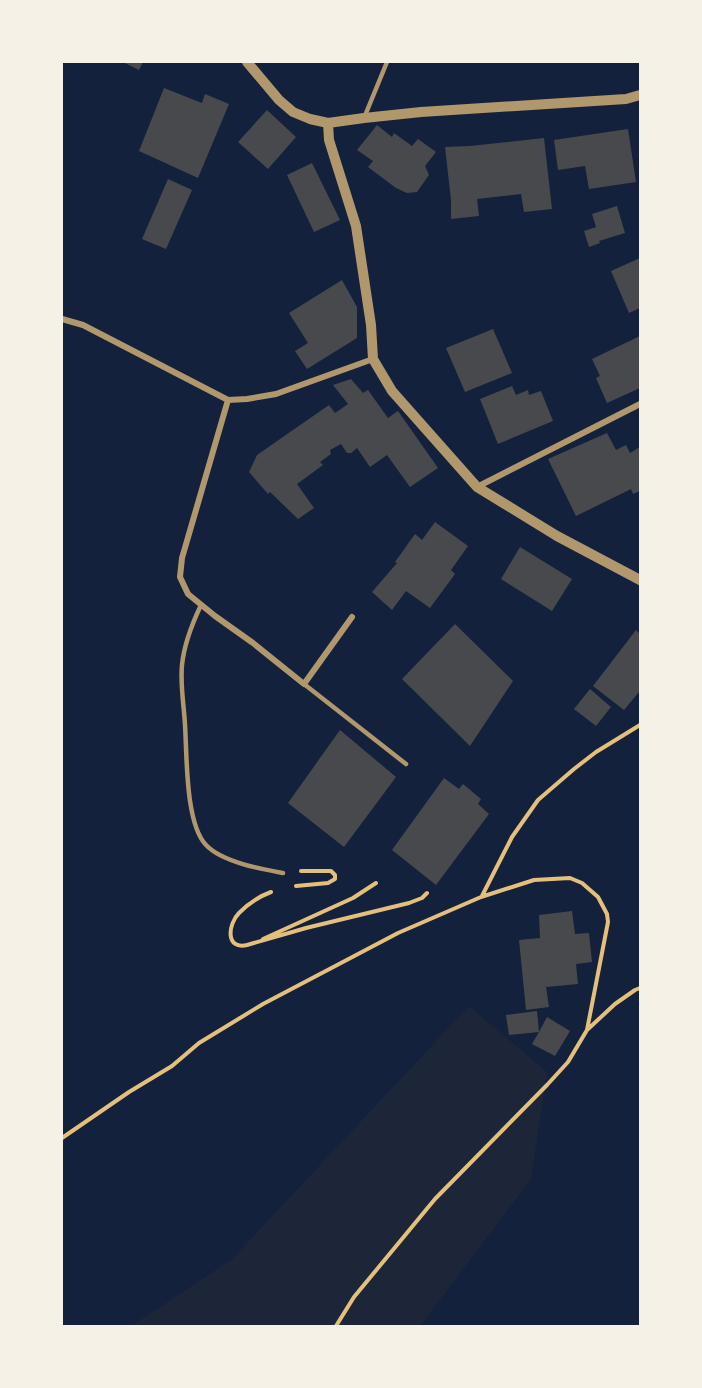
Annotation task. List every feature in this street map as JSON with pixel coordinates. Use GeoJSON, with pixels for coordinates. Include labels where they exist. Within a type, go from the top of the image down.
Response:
{"type":"FeatureCollection","features":[{"type":"Feature","properties":{"kind":"street"},"geometry":{"type":"LineString","coordinates":[[247,62],[279,100],[293,112],[327,123],[421,112],[626,99],[640,95]]}},
{"type":"Feature","properties":{"kind":"street"},"geometry":{"type":"LineString","coordinates":[[327,123],[329,140],[356,226],[373,359],[392,391],[477,487],[557,536],[640,580]]}},
{"type":"Feature","properties":{"kind":"street"},"geometry":{"type":"LineString","coordinates":[[62,319],[83,325],[228,400],[276,394],[373,359]]}},
{"type":"Feature","properties":{"kind":"street"},"geometry":{"type":"LineString","coordinates":[[228,400],[182,558],[180,577],[188,594],[304,684],[352,617]]}},
{"type":"Feature","properties":{"kind":"street"},"geometry":{"type":"LineString","coordinates":[[477,487],[640,404]]}},
{"type":"Feature","properties":{"kind":"lane"},"geometry":{"type":"LineString","coordinates":[[364,117],[387,62]]}},
{"type":"Feature","properties":{"kind":"lane"},"geometry":{"type":"LineString","coordinates":[[201,605],[187,637],[182,665],[186,767],[195,822],[207,847],[239,862],[283,873]]}},
{"type":"Feature","properties":{"kind":"lane"},"geometry":{"type":"LineString","coordinates":[[304,684],[406,764]]}},
{"type":"Feature","properties":{"kind":"path"},"geometry":{"type":"LineString","coordinates":[[481,897],[512,837],[538,800],[596,752],[640,725]]}},
{"type":"Feature","properties":{"kind":"path"},"geometry":{"type":"LineString","coordinates":[[283,873],[325,870],[331,871],[335,879],[328,883],[287,887]]}},
{"type":"Feature","properties":{"kind":"path"},"geometry":{"type":"LineString","coordinates":[[62,1138],[172,1066],[221,1028],[262,1004],[398,933],[481,897],[534,880],[570,878],[582,883],[598,897],[607,914],[608,922],[587,1030]]}},
{"type":"Feature","properties":{"kind":"path"},"geometry":{"type":"LineString","coordinates":[[258,943],[270,935],[353,898],[376,883]]}},
{"type":"Feature","properties":{"kind":"path"},"geometry":{"type":"LineString","coordinates":[[275,890],[248,906],[234,919],[231,934],[232,941],[236,945],[240,947],[258,943],[306,928],[409,903],[422,898],[427,893]]}},
{"type":"Feature","properties":{"kind":"path"},"geometry":{"type":"LineString","coordinates":[[336,1326],[354,1297],[435,1199],[568,1062],[587,1030],[615,1004],[640,988]]}},
{"type":"Feature","properties":{"kind":"shaded area"},"geometry":{"type":"Polygon","coordinates":[[[469,1006],[547,1072],[531,1179],[420,1326],[131,1326],[232,1259],[469,1006]]]}},
{"type":"Feature","properties":{"kind":"building"},"geometry":{"type":"Polygon","coordinates":[[[123,62],[143,62],[139,70],[123,62]]]}},
{"type":"Feature","properties":{"kind":"building"},"geometry":{"type":"Polygon","coordinates":[[[164,88],[202,103],[205,94],[229,104],[198,178],[139,151],[164,88]]]}},
{"type":"Feature","properties":{"kind":"building"},"geometry":{"type":"Polygon","coordinates":[[[267,110],[296,137],[268,169],[238,142],[267,110]]]}},
{"type":"Feature","properties":{"kind":"building"},"geometry":{"type":"Polygon","coordinates":[[[377,125],[392,137],[394,133],[412,146],[418,139],[436,152],[425,166],[429,175],[417,192],[407,193],[396,188],[368,167],[373,161],[357,150],[377,125]]]}},
{"type":"Feature","properties":{"kind":"building"},"geometry":{"type":"Polygon","coordinates":[[[628,129],[636,182],[589,189],[585,166],[558,170],[554,140],[628,129]]]}},
{"type":"Feature","properties":{"kind":"building"},"geometry":{"type":"Polygon","coordinates":[[[544,138],[552,209],[524,212],[521,194],[477,199],[479,216],[451,219],[445,147],[544,138]]]}},
{"type":"Feature","properties":{"kind":"building"},"geometry":{"type":"Polygon","coordinates":[[[312,163],[340,220],[314,232],[287,175],[312,163]]]}},
{"type":"Feature","properties":{"kind":"building"},"geometry":{"type":"Polygon","coordinates":[[[168,179],[192,190],[166,249],[142,239],[168,179]]]}},
{"type":"Feature","properties":{"kind":"building"},"geometry":{"type":"Polygon","coordinates":[[[617,206],[625,233],[599,241],[600,243],[589,247],[584,231],[596,227],[592,214],[617,206]]]}},
{"type":"Feature","properties":{"kind":"building"},"geometry":{"type":"Polygon","coordinates":[[[640,258],[640,308],[629,313],[611,271],[640,258]]]}},
{"type":"Feature","properties":{"kind":"building"},"geometry":{"type":"Polygon","coordinates":[[[342,280],[357,307],[357,338],[307,369],[295,351],[308,343],[289,313],[342,280]]]}},
{"type":"Feature","properties":{"kind":"building"},"geometry":{"type":"Polygon","coordinates":[[[493,329],[512,373],[465,392],[446,348],[493,329]]]}},
{"type":"Feature","properties":{"kind":"building"},"geometry":{"type":"Polygon","coordinates":[[[640,336],[640,388],[607,403],[596,378],[600,376],[592,359],[640,336]]]}},
{"type":"Feature","properties":{"kind":"building"},"geometry":{"type":"Polygon","coordinates":[[[351,379],[363,393],[368,390],[388,418],[398,411],[438,468],[410,487],[387,455],[370,467],[357,448],[347,453],[341,444],[330,450],[331,454],[320,462],[323,465],[297,484],[314,508],[298,519],[270,492],[268,494],[249,472],[257,455],[329,405],[335,413],[348,404],[333,385],[351,379]]]}},
{"type":"Feature","properties":{"kind":"building"},"geometry":{"type":"Polygon","coordinates":[[[512,386],[516,395],[528,390],[529,395],[541,391],[553,421],[498,444],[480,399],[512,386]]]}},
{"type":"Feature","properties":{"kind":"building"},"geometry":{"type":"Polygon","coordinates":[[[607,433],[616,450],[626,445],[630,453],[640,447],[640,491],[633,494],[631,489],[576,516],[548,459],[607,433]]]}},
{"type":"Feature","properties":{"kind":"building"},"geometry":{"type":"Polygon","coordinates":[[[435,522],[468,546],[451,570],[455,574],[430,608],[406,591],[392,610],[372,592],[397,563],[395,562],[415,534],[422,540],[435,522]]]}},
{"type":"Feature","properties":{"kind":"building"},"geometry":{"type":"Polygon","coordinates":[[[520,547],[572,579],[552,611],[501,579],[520,547]]]}},
{"type":"Feature","properties":{"kind":"building"},"geometry":{"type":"Polygon","coordinates":[[[455,624],[513,681],[470,746],[402,679],[455,624]]]}},
{"type":"Feature","properties":{"kind":"building"},"geometry":{"type":"Polygon","coordinates":[[[636,630],[640,634],[640,693],[624,710],[593,686],[636,630]]]}},
{"type":"Feature","properties":{"kind":"building"},"geometry":{"type":"Polygon","coordinates":[[[590,689],[611,707],[596,726],[574,709],[590,689]]]}},
{"type":"Feature","properties":{"kind":"building"},"geometry":{"type":"Polygon","coordinates":[[[340,730],[396,777],[344,847],[288,803],[340,730]]]}},
{"type":"Feature","properties":{"kind":"building"},"geometry":{"type":"Polygon","coordinates":[[[444,778],[459,789],[463,784],[481,799],[478,804],[489,814],[436,885],[392,850],[444,778]]]}},
{"type":"Feature","properties":{"kind":"building"},"geometry":{"type":"Polygon","coordinates":[[[572,911],[575,934],[589,933],[592,962],[576,964],[578,984],[546,987],[549,1007],[526,1010],[519,940],[540,938],[539,915],[572,911]]]}},
{"type":"Feature","properties":{"kind":"building"},"geometry":{"type":"Polygon","coordinates":[[[537,1011],[539,1032],[509,1035],[506,1015],[537,1011]]]}},
{"type":"Feature","properties":{"kind":"building"},"geometry":{"type":"Polygon","coordinates":[[[547,1017],[570,1031],[555,1056],[532,1044],[547,1017]]]}}]}
